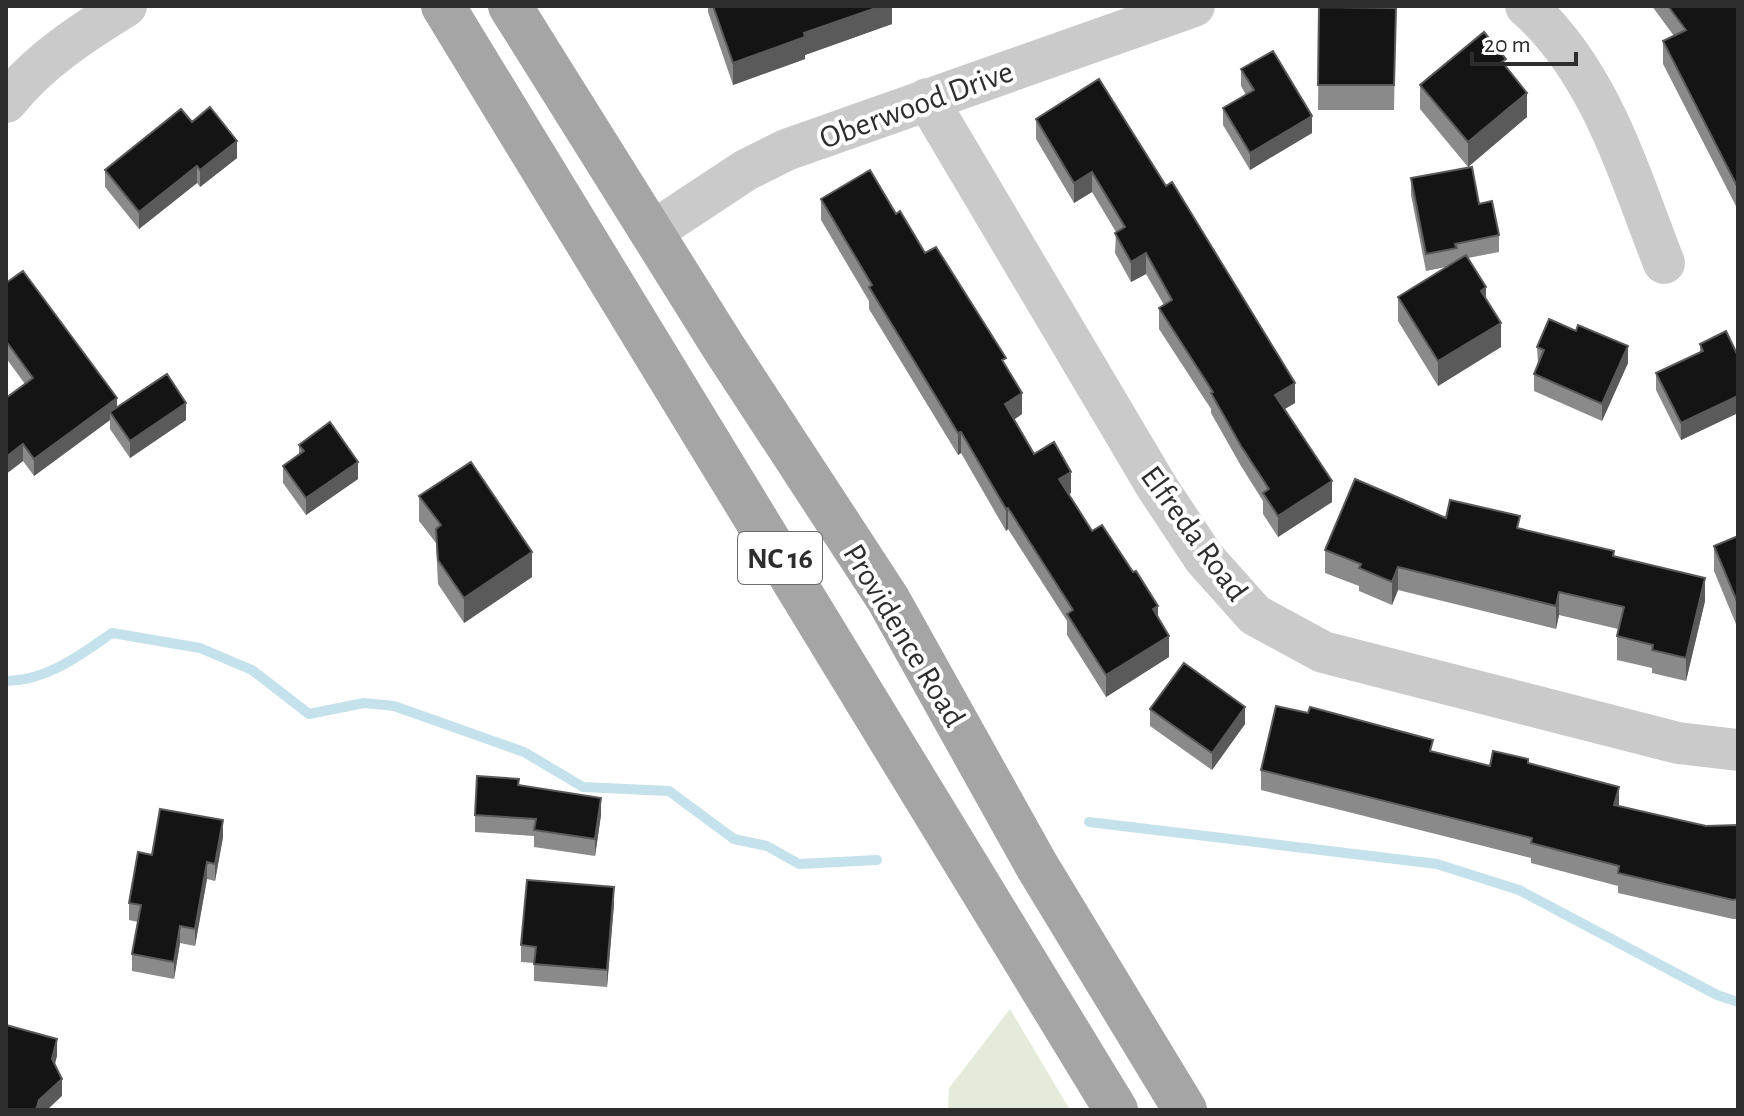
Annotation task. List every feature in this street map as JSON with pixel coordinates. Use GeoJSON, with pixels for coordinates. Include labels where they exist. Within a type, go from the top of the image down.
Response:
{"type":"FeatureCollection","features":[{"type":"Feature","properties":{"kind":"main road","name":"Providence Road"},"geometry":{"type":"LineString","coordinates":[[443,6],[1116,1110]]}},
{"type":"Feature","properties":{"kind":"main road","name":"Providence Road"},"geometry":{"type":"LineString","coordinates":[[510,6],[724,348],[888,599],[1037,866],[1185,1110]]}},
{"type":"Feature","properties":{"kind":"street"},"geometry":{"type":"LineString","coordinates":[[6,102],[68,43],[126,6]]}},
{"type":"Feature","properties":{"kind":"street","name":"Oberwood Drive"},"geometry":{"type":"LineString","coordinates":[[652,232],[746,170],[786,150],[1194,6]]}},
{"type":"Feature","properties":{"kind":"street"},"geometry":{"type":"LineString","coordinates":[[1526,6],[1558,37],[1583,75],[1613,134],[1664,263]]}},
{"type":"Feature","properties":{"kind":"street","name":"Elfreda Road"},"geometry":{"type":"LineString","coordinates":[[927,99],[1157,487],[1204,558],[1255,615],[1323,652],[1678,743],[1738,750]]}},
{"type":"Feature","properties":{"kind":"green space"},"geometry":{"type":"Polygon","coordinates":[[[1010,1009],[1070,1110],[948,1110],[949,1088],[1010,1009]]]}},
{"type":"Feature","properties":{"kind":"building"},"geometry":{"type":"Polygon","coordinates":[[[713,6],[882,6],[804,33],[805,37],[733,63],[713,6]]]}},
{"type":"Feature","properties":{"kind":"building"},"geometry":{"type":"Polygon","coordinates":[[[1668,6],[1736,6],[1738,10],[1738,188],[1663,41],[1686,30],[1668,6]]]}},
{"type":"Feature","properties":{"kind":"building"},"geometry":{"type":"Polygon","coordinates":[[[1319,7],[1396,8],[1394,85],[1318,85],[1319,7]]]}},
{"type":"Feature","properties":{"kind":"building"},"geometry":{"type":"Polygon","coordinates":[[[1484,32],[1506,59],[1502,62],[1527,93],[1468,142],[1420,85],[1484,32]]]}},
{"type":"Feature","properties":{"kind":"building"},"geometry":{"type":"Polygon","coordinates":[[[1273,51],[1312,116],[1250,153],[1223,108],[1254,90],[1241,69],[1273,51]]]}},
{"type":"Feature","properties":{"kind":"building"},"geometry":{"type":"Polygon","coordinates":[[[1099,79],[1166,186],[1172,182],[1295,383],[1275,395],[1332,481],[1278,516],[1263,493],[1269,489],[1241,446],[1213,392],[1159,308],[1172,300],[1146,253],[1131,262],[1115,233],[1125,227],[1092,172],[1074,183],[1036,119],[1099,79]]]}},
{"type":"Feature","properties":{"kind":"building"},"geometry":{"type":"Polygon","coordinates":[[[210,107],[237,141],[200,170],[197,166],[139,212],[105,170],[181,109],[192,122],[210,107]]]}},
{"type":"Feature","properties":{"kind":"building"},"geometry":{"type":"Polygon","coordinates":[[[1472,167],[1479,204],[1492,201],[1499,235],[1426,254],[1411,178],[1472,167]]]}},
{"type":"Feature","properties":{"kind":"building"},"geometry":{"type":"Polygon","coordinates":[[[870,170],[896,214],[900,211],[925,253],[936,247],[1006,358],[1002,360],[1022,393],[1005,404],[1034,454],[1054,442],[1071,472],[1059,479],[1092,531],[1102,525],[1158,606],[1153,609],[1169,636],[1106,675],[1067,614],[1073,610],[1006,509],[961,432],[958,433],[869,287],[872,285],[821,199],[870,170]]]}},
{"type":"Feature","properties":{"kind":"building"},"geometry":{"type":"Polygon","coordinates":[[[1466,255],[1486,287],[1481,291],[1501,323],[1438,361],[1398,297],[1466,255]]]}},
{"type":"Feature","properties":{"kind":"building"},"geometry":{"type":"Polygon","coordinates":[[[23,271],[117,398],[34,459],[23,444],[6,457],[6,398],[33,378],[6,341],[6,283],[23,271]]]}},
{"type":"Feature","properties":{"kind":"building"},"geometry":{"type":"Polygon","coordinates":[[[1549,319],[1576,331],[1578,325],[1628,346],[1602,404],[1534,374],[1544,350],[1537,347],[1549,319]]]}},
{"type":"Feature","properties":{"kind":"building"},"geometry":{"type":"Polygon","coordinates":[[[1726,331],[1738,356],[1738,396],[1681,423],[1656,373],[1703,351],[1700,344],[1726,331]]]}},
{"type":"Feature","properties":{"kind":"building"},"geometry":{"type":"Polygon","coordinates":[[[167,374],[186,403],[130,441],[110,412],[167,374]]]}},
{"type":"Feature","properties":{"kind":"building"},"geometry":{"type":"Polygon","coordinates":[[[330,422],[358,462],[306,498],[283,466],[304,451],[299,445],[330,422]]]}},
{"type":"Feature","properties":{"kind":"building"},"geometry":{"type":"Polygon","coordinates":[[[471,462],[532,552],[464,598],[438,560],[436,529],[441,525],[419,496],[471,462]]]}},
{"type":"Feature","properties":{"kind":"building"},"geometry":{"type":"Polygon","coordinates":[[[1355,479],[1446,518],[1450,500],[1520,516],[1517,528],[1614,551],[1613,556],[1705,578],[1686,658],[1652,650],[1653,645],[1617,636],[1624,607],[1559,592],[1556,606],[1398,567],[1392,582],[1359,568],[1361,564],[1325,550],[1355,479]]]}},
{"type":"Feature","properties":{"kind":"building"},"geometry":{"type":"Polygon","coordinates":[[[1738,536],[1738,604],[1714,546],[1738,536]]]}},
{"type":"Feature","properties":{"kind":"building"},"geometry":{"type":"Polygon","coordinates":[[[1184,663],[1245,707],[1212,753],[1150,709],[1184,663]]]}},
{"type":"Feature","properties":{"kind":"building"},"geometry":{"type":"Polygon","coordinates":[[[1276,706],[1308,713],[1310,707],[1433,740],[1430,751],[1490,766],[1493,751],[1528,759],[1528,763],[1619,787],[1614,805],[1706,826],[1738,825],[1738,899],[1618,873],[1619,866],[1531,843],[1532,838],[1261,770],[1276,706]]]}},
{"type":"Feature","properties":{"kind":"building"},"geometry":{"type":"Polygon","coordinates":[[[477,776],[519,779],[518,785],[601,798],[595,839],[534,830],[536,819],[475,815],[477,776]]]}},
{"type":"Feature","properties":{"kind":"building"},"geometry":{"type":"Polygon","coordinates":[[[160,809],[223,820],[215,864],[207,862],[195,929],[180,926],[174,962],[132,954],[141,905],[129,903],[138,852],[152,855],[160,809]]]}},
{"type":"Feature","properties":{"kind":"building"},"geometry":{"type":"Polygon","coordinates":[[[527,880],[614,887],[607,970],[534,964],[536,947],[521,945],[527,880]]]}},
{"type":"Feature","properties":{"kind":"building"},"geometry":{"type":"Polygon","coordinates":[[[6,1025],[57,1039],[52,1059],[62,1079],[39,1100],[36,1110],[6,1110],[6,1025]]]}},
{"type":"Feature","properties":{"kind":"waterway"},"geometry":{"type":"LineString","coordinates":[[6,681],[49,672],[112,633],[200,648],[252,670],[309,714],[364,703],[394,706],[524,752],[583,787],[669,791],[734,839],[767,846],[799,864],[877,860]]}},
{"type":"Feature","properties":{"kind":"waterway"},"geometry":{"type":"LineString","coordinates":[[1089,822],[1437,864],[1519,890],[1717,995],[1738,1002]]}}]}
